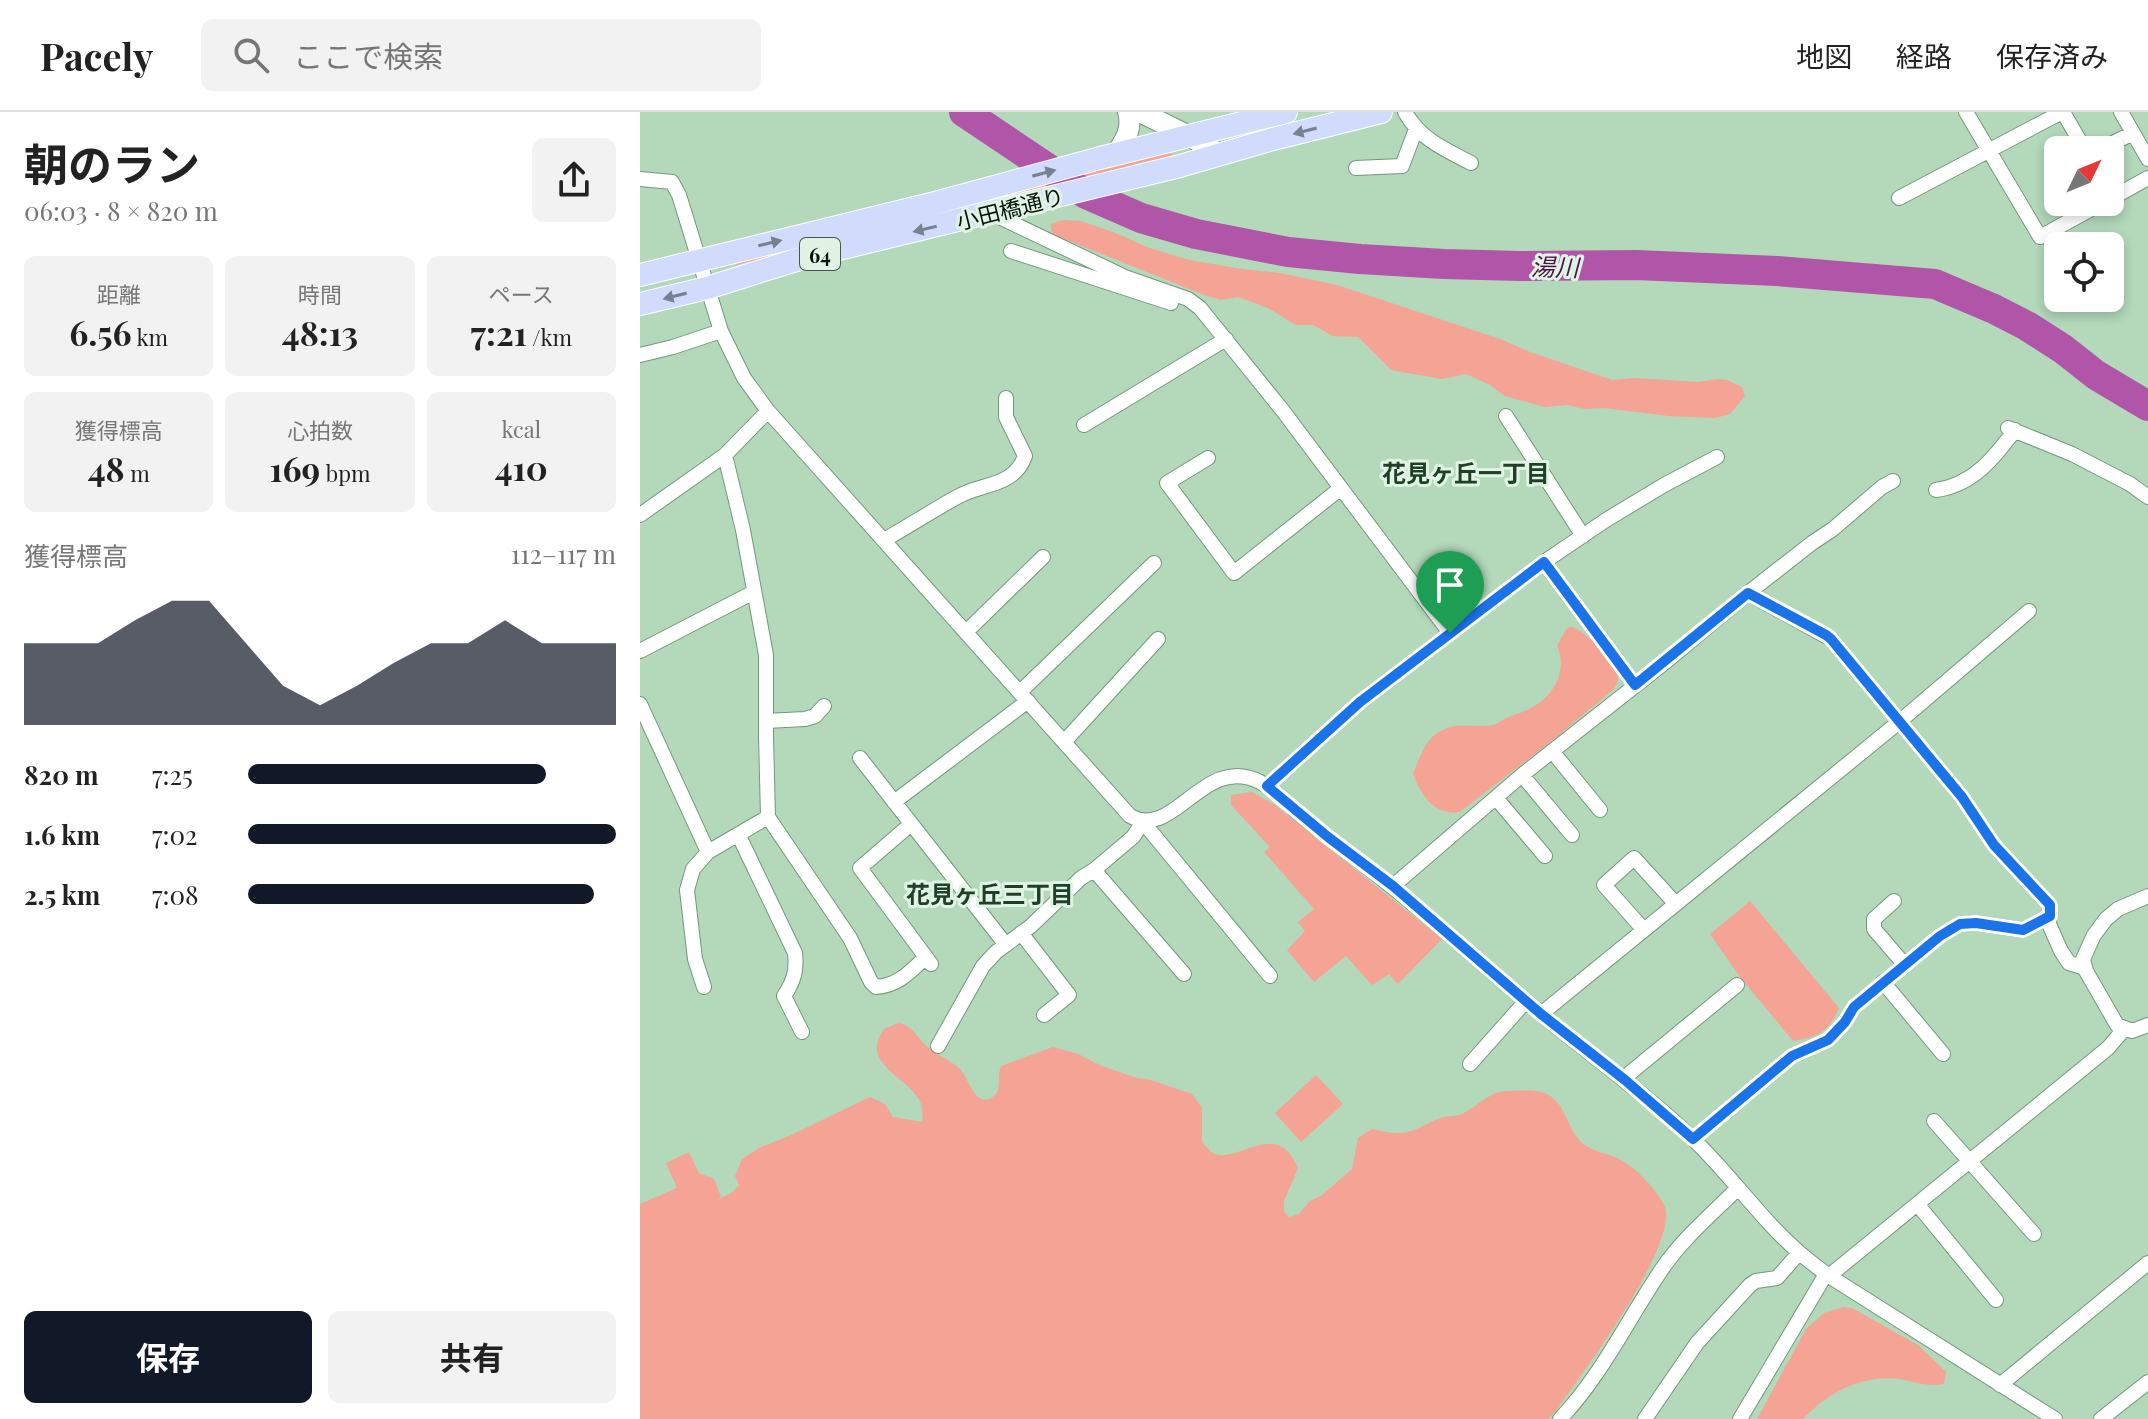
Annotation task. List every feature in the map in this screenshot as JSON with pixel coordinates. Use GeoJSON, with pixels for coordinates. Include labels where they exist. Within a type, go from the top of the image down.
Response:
{"type":"FeatureCollection","features":[{"type":"Feature","properties":{"kind":"main road","name":"小田橋通り"},"geometry":{"type":"LineString","coordinates":[[640,275],[1286,112]]}},
{"type":"Feature","properties":{"kind":"main road","name":"小田橋通り"},"geometry":{"type":"LineString","coordinates":[[640,304],[707,288],[806,257],[1180,166],[1381,112]]}},
{"type":"Feature","properties":{"kind":"street"},"geometry":{"type":"LineString","coordinates":[[1115,155],[1127,135],[1128,112]]}},
{"type":"Feature","properties":{"kind":"street"},"geometry":{"type":"LineString","coordinates":[[1140,112],[1220,154]]}},
{"type":"Feature","properties":{"kind":"street"},"geometry":{"type":"LineString","coordinates":[[1405,112],[1427,140],[1471,163]]}},
{"type":"Feature","properties":{"kind":"street"},"geometry":{"type":"LineString","coordinates":[[1966,112],[2040,237],[2078,216]]}},
{"type":"Feature","properties":{"kind":"street"},"geometry":{"type":"LineString","coordinates":[[1899,198],[2062,112],[2077,136]]}},
{"type":"Feature","properties":{"kind":"street"},"geometry":{"type":"LineString","coordinates":[[2121,112],[2148,159]]}},
{"type":"Feature","properties":{"kind":"street"},"geometry":{"type":"LineString","coordinates":[[1356,168],[1402,166],[1416,129]]}},
{"type":"Feature","properties":{"kind":"street"},"geometry":{"type":"LineString","coordinates":[[2124,138],[2133,133]]}},
{"type":"Feature","properties":{"kind":"street"},"geometry":{"type":"LineString","coordinates":[[2124,191],[2148,178]]}},
{"type":"Feature","properties":{"kind":"street"},"geometry":{"type":"LineString","coordinates":[[640,179],[672,182],[679,195],[721,331],[744,378],[768,411],[1130,816],[1150,822],[1226,776],[1242,776],[1267,786],[1393,886],[1541,1014],[1693,1139],[1799,1253],[1827,1275],[2055,1419]]}},
{"type":"Feature","properties":{"kind":"street"},"geometry":{"type":"LineString","coordinates":[[996,212],[1125,277],[1188,299],[1196,305],[1226,339],[1450,633]]}},
{"type":"Feature","properties":{"kind":"street"},"geometry":{"type":"LineString","coordinates":[[1011,251],[1192,310],[1196,305]]}},
{"type":"Feature","properties":{"kind":"street"},"geometry":{"type":"LineString","coordinates":[[640,355],[721,331]]}},
{"type":"Feature","properties":{"kind":"street"},"geometry":{"type":"LineString","coordinates":[[1084,425],[1226,339]]}},
{"type":"Feature","properties":{"kind":"street"},"geometry":{"type":"LineString","coordinates":[[884,540],[963,494],[997,484],[1018,469],[1025,456],[1006,417],[1006,398]]}},
{"type":"Feature","properties":{"kind":"street"},"geometry":{"type":"LineString","coordinates":[[640,515],[725,455],[768,411]]}},
{"type":"Feature","properties":{"kind":"street"},"geometry":{"type":"LineString","coordinates":[[1506,416],[1583,536]]}},
{"type":"Feature","properties":{"kind":"street"},"geometry":{"type":"LineString","coordinates":[[1936,490],[1953,488],[1966,481],[1986,464],[2011,429],[2072,454],[2130,484],[2148,497]]}},
{"type":"Feature","properties":{"kind":"street"},"geometry":{"type":"LineString","coordinates":[[725,455],[743,530],[766,655],[768,817],[850,938],[876,987],[888,987],[929,961],[860,868],[911,824]]}},
{"type":"Feature","properties":{"kind":"street"},"geometry":{"type":"LineString","coordinates":[[1267,786],[1360,702],[1544,562],[1659,487],[1717,457]]}},
{"type":"Feature","properties":{"kind":"street"},"geometry":{"type":"LineString","coordinates":[[1208,458],[1167,483],[1234,573],[1341,488]]}},
{"type":"Feature","properties":{"kind":"street"},"geometry":{"type":"LineString","coordinates":[[1393,886],[1522,775],[1893,481]]}},
{"type":"Feature","properties":{"kind":"street"},"geometry":{"type":"LineString","coordinates":[[966,632],[1043,557]]}},
{"type":"Feature","properties":{"kind":"street"},"geometry":{"type":"LineString","coordinates":[[1544,562],[1635,685]]}},
{"type":"Feature","properties":{"kind":"street"},"geometry":{"type":"LineString","coordinates":[[894,802],[1024,697],[1154,563]]}},
{"type":"Feature","properties":{"kind":"street"},"geometry":{"type":"LineString","coordinates":[[640,651],[754,592]]}},
{"type":"Feature","properties":{"kind":"street"},"geometry":{"type":"LineString","coordinates":[[1748,593],[1826,635],[1962,797],[1994,845],[2050,905],[2049,924],[2061,951],[2069,963],[2085,968]]}},
{"type":"Feature","properties":{"kind":"street"},"geometry":{"type":"LineString","coordinates":[[1541,1014],[1899,722],[2029,611]]}},
{"type":"Feature","properties":{"kind":"street"},"geometry":{"type":"LineString","coordinates":[[1064,742],[1158,639]]}},
{"type":"Feature","properties":{"kind":"street"},"geometry":{"type":"LineString","coordinates":[[640,704],[708,852]]}},
{"type":"Feature","properties":{"kind":"street"},"geometry":{"type":"LineString","coordinates":[[766,721],[805,719],[815,716],[824,706]]}},
{"type":"Feature","properties":{"kind":"street"},"geometry":{"type":"LineString","coordinates":[[1552,751],[1600,810]]}},
{"type":"Feature","properties":{"kind":"street"},"geometry":{"type":"LineString","coordinates":[[860,758],[1006,945]]}},
{"type":"Feature","properties":{"kind":"street"},"geometry":{"type":"LineString","coordinates":[[1522,775],[1572,835]]}},
{"type":"Feature","properties":{"kind":"street"},"geometry":{"type":"LineString","coordinates":[[1496,798],[1545,856]]}},
{"type":"Feature","properties":{"kind":"street"},"geometry":{"type":"LineString","coordinates":[[704,987],[695,959],[687,890],[693,869],[708,852],[768,817]]}},
{"type":"Feature","properties":{"kind":"street"},"geometry":{"type":"LineString","coordinates":[[938,1046],[983,966],[1081,878],[1133,837],[1143,822]]}},
{"type":"Feature","properties":{"kind":"street"},"geometry":{"type":"LineString","coordinates":[[1143,822],[1270,976]]}},
{"type":"Feature","properties":{"kind":"street"},"geometry":{"type":"LineString","coordinates":[[739,836],[795,953],[796,968],[792,984],[784,996],[802,1032]]}},
{"type":"Feature","properties":{"kind":"street"},"geometry":{"type":"LineString","coordinates":[[1644,930],[1604,885],[1634,858],[1675,903]]}},
{"type":"Feature","properties":{"kind":"street"},"geometry":{"type":"LineString","coordinates":[[1094,870],[1184,974]]}},
{"type":"Feature","properties":{"kind":"street"},"geometry":{"type":"LineString","coordinates":[[2148,896],[2118,909],[2106,919],[2094,935],[2083,959],[2117,1025],[2132,1031],[2148,1025]]}},
{"type":"Feature","properties":{"kind":"street"},"geometry":{"type":"LineString","coordinates":[[1894,901],[1874,919],[1874,929],[1904,964]]}},
{"type":"Feature","properties":{"kind":"street"},"geometry":{"type":"LineString","coordinates":[[1693,1139],[1792,1056],[1828,1040],[1854,1007],[1940,936],[1960,924],[1976,923],[2023,930],[2050,916]]}},
{"type":"Feature","properties":{"kind":"street"},"geometry":{"type":"LineString","coordinates":[[1021,933],[1069,995],[1044,1015]]}},
{"type":"Feature","properties":{"kind":"street"},"geometry":{"type":"LineString","coordinates":[[1883,982],[1943,1054]]}},
{"type":"Feature","properties":{"kind":"street"},"geometry":{"type":"LineString","coordinates":[[1625,1080],[1737,985]]}},
{"type":"Feature","properties":{"kind":"street"},"geometry":{"type":"LineString","coordinates":[[1470,1064],[1526,1001]]}},
{"type":"Feature","properties":{"kind":"street"},"geometry":{"type":"LineString","coordinates":[[1740,1419],[1827,1275],[1918,1205],[2115,1043],[2125,1028]]}},
{"type":"Feature","properties":{"kind":"street"},"geometry":{"type":"LineString","coordinates":[[1934,1121],[2034,1234]]}},
{"type":"Feature","properties":{"kind":"street"},"geometry":{"type":"LineString","coordinates":[[1560,1419],[1611,1352],[1661,1270],[1738,1188]]}},
{"type":"Feature","properties":{"kind":"street"},"geometry":{"type":"LineString","coordinates":[[1918,1205],[1996,1300]]}},
{"type":"Feature","properties":{"kind":"street"},"geometry":{"type":"LineString","coordinates":[[1645,1419],[1697,1343],[1750,1285],[1777,1278],[1799,1253]]}},
{"type":"Feature","properties":{"kind":"street"},"geometry":{"type":"LineString","coordinates":[[2000,1385],[2148,1263]]}},
{"type":"Feature","properties":{"kind":"street"},"geometry":{"type":"LineString","coordinates":[[2101,1419],[2148,1382]]}},
{"type":"Feature","properties":{"kind":"shaded area"},"geometry":{"type":"Polygon","coordinates":[[[1166,152],[1173,158],[736,265],[735,258],[1166,152]]]}},
{"type":"Feature","properties":{"kind":"shaded area"},"geometry":{"type":"Polygon","coordinates":[[[1063,220],[1081,221],[1189,260],[1337,285],[1612,380],[1727,380],[1742,387],[1745,396],[1730,414],[1715,418],[1585,409],[1567,405],[1545,407],[1505,396],[1466,374],[1442,379],[1391,370],[1358,337],[1333,336],[1313,325],[1296,325],[1268,308],[1238,297],[1221,300],[1204,295],[1052,234],[1051,224],[1063,220]]]}},
{"type":"Feature","properties":{"kind":"shaded area"},"geometry":{"type":"Polygon","coordinates":[[[1571,627],[1592,640],[1612,664],[1618,677],[1614,689],[1460,812],[1443,811],[1436,807],[1424,796],[1413,773],[1430,740],[1452,727],[1495,724],[1544,699],[1559,675],[1561,665],[1557,646],[1566,629],[1571,627]]]}},
{"type":"Feature","properties":{"kind":"shaded area"},"geometry":{"type":"Polygon","coordinates":[[[1252,792],[1275,805],[1442,939],[1398,984],[1389,974],[1372,985],[1346,956],[1314,982],[1287,950],[1305,931],[1298,922],[1314,909],[1264,852],[1270,847],[1231,805],[1231,795],[1252,792]]]}},
{"type":"Feature","properties":{"kind":"shaded area"},"geometry":{"type":"Polygon","coordinates":[[[1750,901],[1839,1008],[1831,1023],[1810,1038],[1793,1041],[1740,977],[1710,934],[1750,901]]]}},
{"type":"Feature","properties":{"kind":"shaded area"},"geometry":{"type":"Polygon","coordinates":[[[899,1023],[910,1028],[927,1047],[960,1069],[973,1091],[982,1099],[996,1093],[1001,1066],[1053,1047],[1137,1078],[1192,1094],[1202,1108],[1202,1142],[1211,1152],[1232,1154],[1267,1144],[1279,1145],[1289,1153],[1298,1168],[1284,1201],[1284,1212],[1289,1217],[1299,1214],[1310,1201],[1322,1195],[1352,1169],[1358,1138],[1372,1129],[1390,1133],[1407,1132],[1438,1119],[1461,1114],[1501,1092],[1542,1092],[1561,1107],[1582,1143],[1615,1157],[1636,1171],[1663,1203],[1666,1220],[1646,1274],[1587,1367],[1548,1419],[640,1419],[640,1204],[677,1188],[666,1163],[689,1152],[699,1173],[714,1179],[721,1197],[717,1200],[733,1192],[739,1185],[735,1176],[742,1159],[759,1148],[870,1097],[885,1104],[893,1117],[923,1122],[920,1100],[886,1067],[877,1050],[878,1040],[885,1028],[899,1023]]]}},
{"type":"Feature","properties":{"kind":"shaded area"},"geometry":{"type":"Polygon","coordinates":[[[1316,1075],[1343,1104],[1301,1142],[1275,1113],[1316,1075]]]}},
{"type":"Feature","properties":{"kind":"shaded area"},"geometry":{"type":"Polygon","coordinates":[[[1843,1307],[1852,1308],[1918,1345],[1946,1372],[1944,1384],[1873,1379],[1835,1393],[1803,1419],[1757,1419],[1806,1329],[1824,1313],[1843,1307]]]}},
{"type":"Feature","properties":{"kind":"waterway","name":"湯川"},"geometry":{"type":"LineString","coordinates":[[964,112],[1086,194],[1141,218],[1196,234],[1288,252],[1444,264],[1636,265],[1777,271],[1935,284],[2027,326],[2096,375],[2148,406]]}},
{"type":"Feature","properties":{"kind":"district","name":"花見ヶ丘一丁目"},"geometry":{"type":"Point","coordinates":[1466,472]}},
{"type":"Feature","properties":{"kind":"district","name":"花見ヶ丘三丁目"},"geometry":{"type":"Point","coordinates":[990,893]}},
{"type":"Feature","properties":{"kind":"route"},"geometry":{"type":"LineString","coordinates":[[1544,562],[1635,685],[1748,593],[1831,639],[1962,797],[1986,836],[2050,905],[2050,916],[2023,930],[1976,923],[1960,924],[1940,936],[1854,1007],[1828,1040],[1792,1056],[1693,1139],[1541,1014],[1393,886],[1267,786],[1360,702],[1450,633],[1544,562]]}}]}
